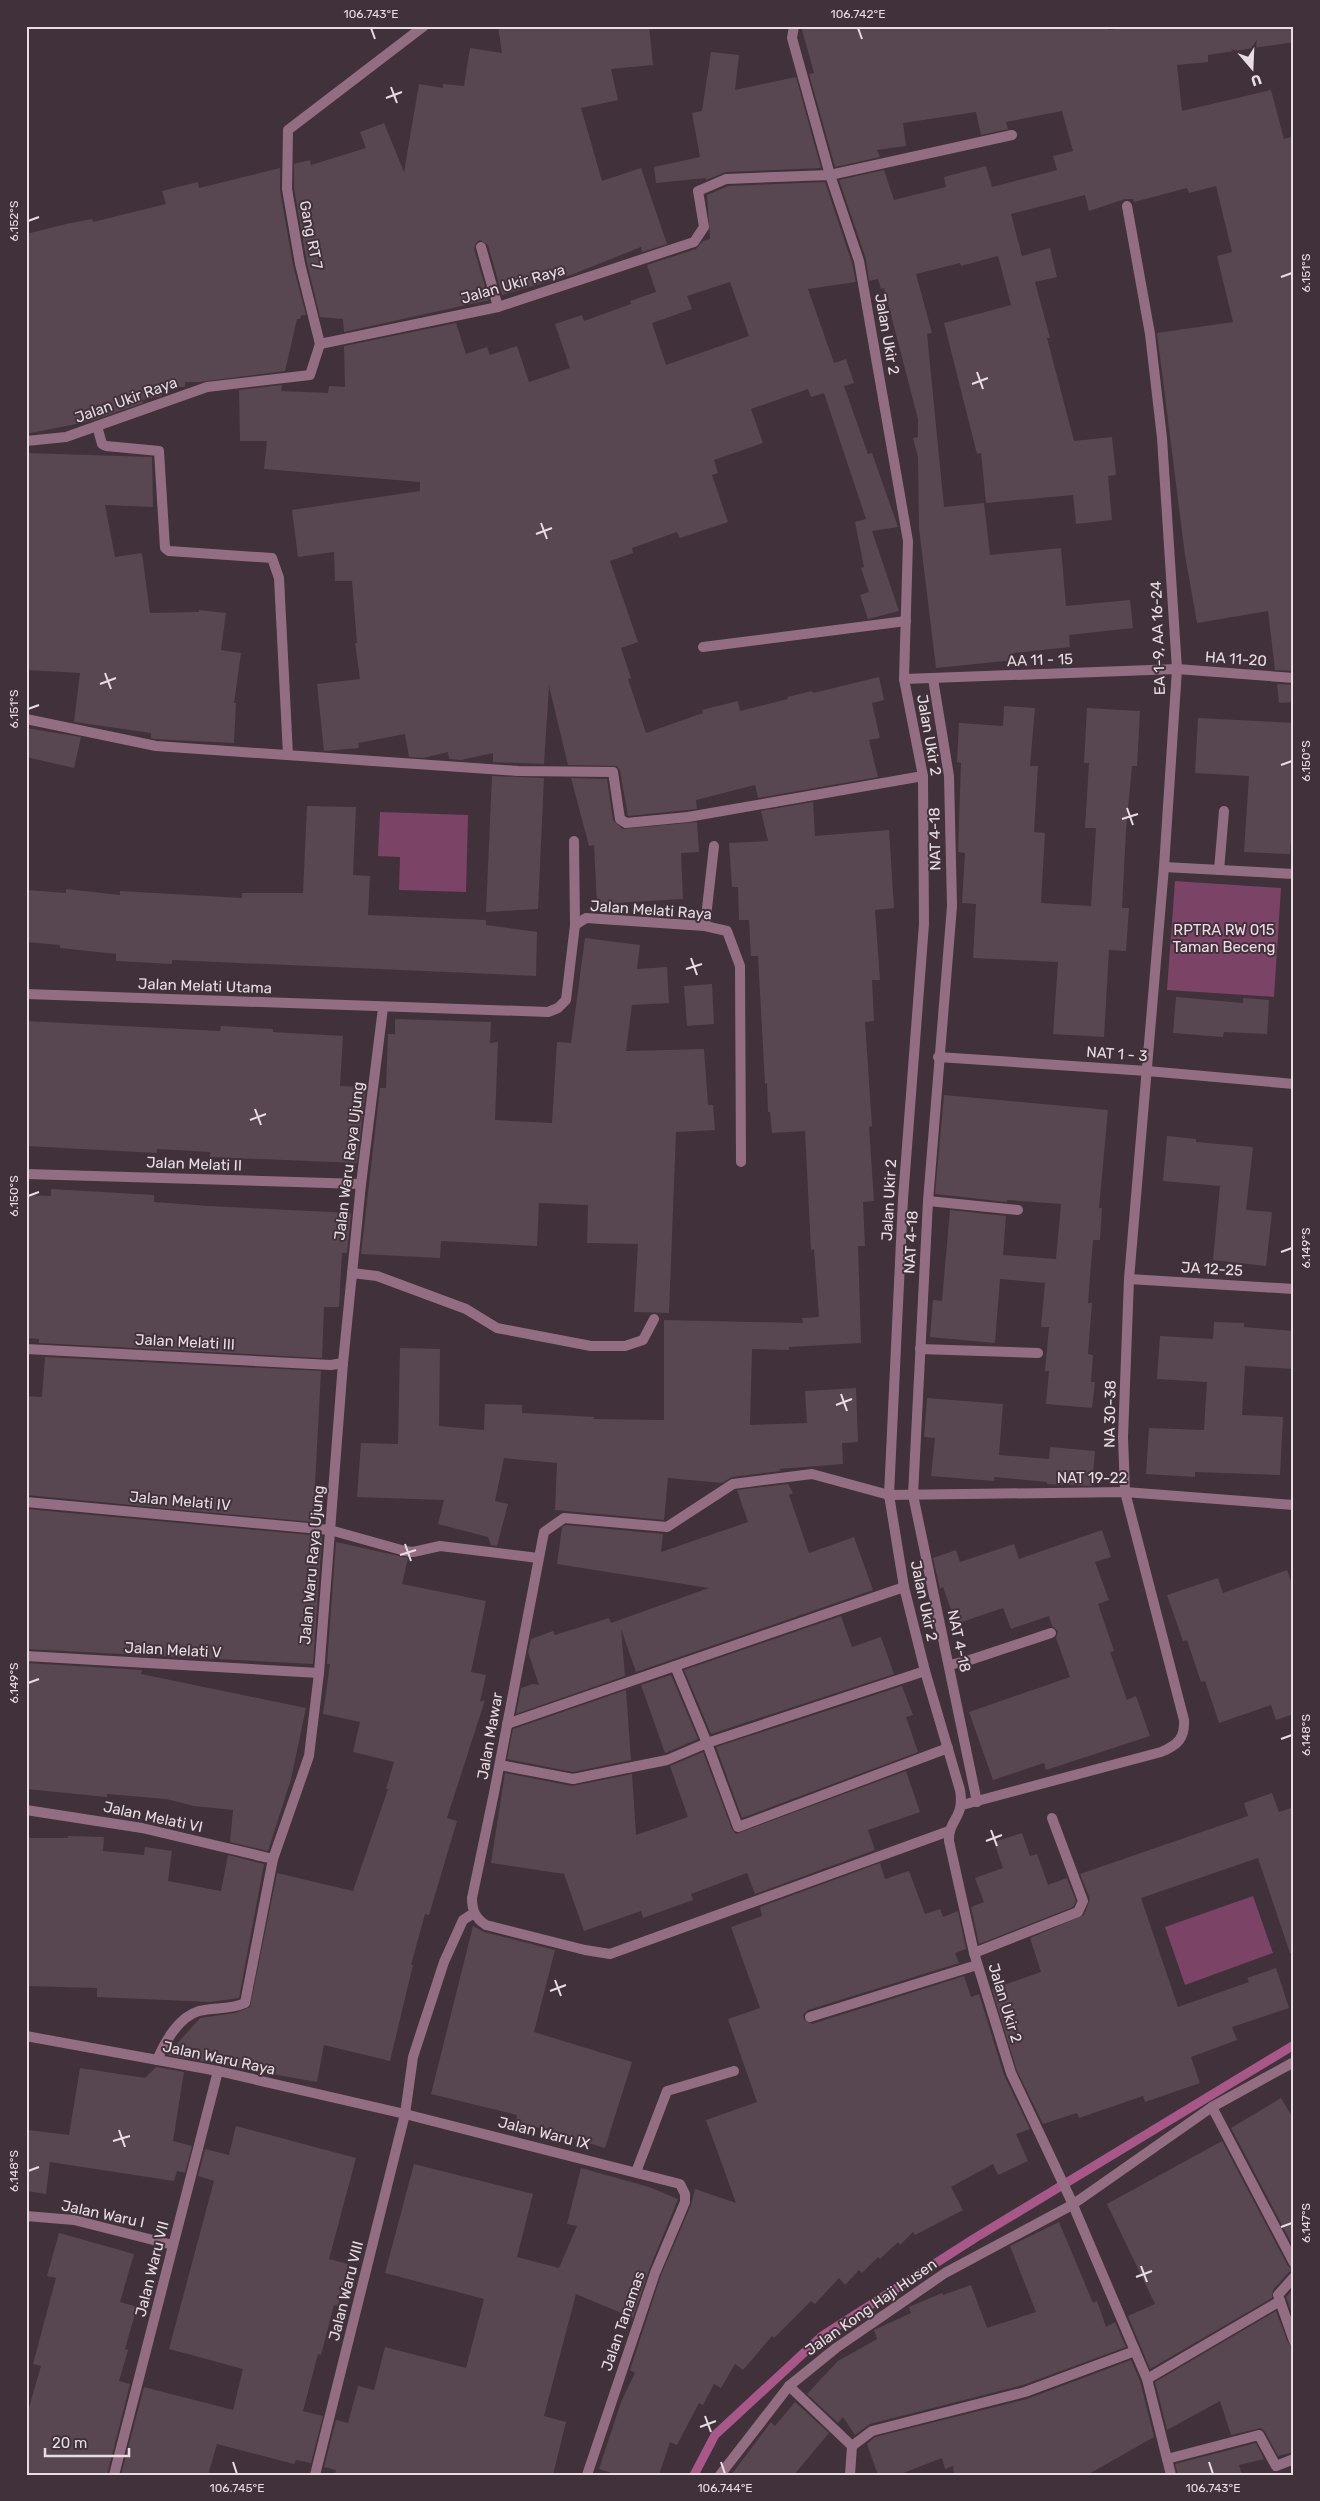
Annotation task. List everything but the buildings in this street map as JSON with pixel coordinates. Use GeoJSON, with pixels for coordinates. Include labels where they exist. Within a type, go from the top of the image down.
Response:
{"type":"FeatureCollection","features":[{"type":"Feature","properties":{"kind":"street","name":"Gang RT 7"},"geometry":{"type":"LineString","coordinates":[[320,344],[300,264],[287,189],[288,130],[424,26]]}},
{"type":"Feature","properties":{"kind":"street"},"geometry":{"type":"LineString","coordinates":[[794,26],[792,38],[830,175],[1012,135]]}},
{"type":"Feature","properties":{"kind":"street","name":"Jalan Ukir Raya"},"geometry":{"type":"LineString","coordinates":[[26,441],[66,437],[207,386],[310,375],[320,344],[498,307],[694,242],[704,226],[698,191],[726,179],[830,175]]}},
{"type":"Feature","properties":{"kind":"street","name":"Jalan Ukir 2"},"geometry":{"type":"LineString","coordinates":[[830,175],[859,261],[908,541],[904,679],[923,776],[924,924],[903,1199],[890,1495],[904,1587],[962,1805]]}},
{"type":"Feature","properties":{"kind":"street","name":"EA 1-9, AA 16-24"},"geometry":{"type":"LineString","coordinates":[[1127,206],[1150,334],[1162,438],[1177,669],[1164,866],[1147,1071]]}},
{"type":"Feature","properties":{"kind":"street"},"geometry":{"type":"LineString","coordinates":[[481,247],[498,307]]}},
{"type":"Feature","properties":{"kind":"street"},"geometry":{"type":"LineString","coordinates":[[98,426],[102,444],[106,446],[159,451],[165,548],[169,551],[272,558],[279,578],[288,755]]}},
{"type":"Feature","properties":{"kind":"street"},"geometry":{"type":"LineString","coordinates":[[703,647],[906,621]]}},
{"type":"Feature","properties":{"kind":"street","name":"HA 11-20"},"geometry":{"type":"LineString","coordinates":[[1177,669],[1294,678]]}},
{"type":"Feature","properties":{"kind":"street","name":"AA 11 - 15"},"geometry":{"type":"LineString","coordinates":[[904,679],[1177,669]]}},
{"type":"Feature","properties":{"kind":"street","name":"NAT 4-18"},"geometry":{"type":"LineString","coordinates":[[933,679],[949,776],[952,897],[928,1201],[913,1495],[950,1665],[976,1802]]}},
{"type":"Feature","properties":{"kind":"street"},"geometry":{"type":"LineString","coordinates":[[26,719],[156,746],[518,771],[613,772],[620,819],[626,823],[688,817],[923,776]]}},
{"type":"Feature","properties":{"kind":"street"},"geometry":{"type":"LineString","coordinates":[[1219,870],[1224,811]]}},
{"type":"Feature","properties":{"kind":"street"},"geometry":{"type":"LineString","coordinates":[[574,841],[575,925]]}},
{"type":"Feature","properties":{"kind":"street"},"geometry":{"type":"LineString","coordinates":[[705,926],[714,846]]}},
{"type":"Feature","properties":{"kind":"street"},"geometry":{"type":"LineString","coordinates":[[1164,866],[1294,874]]}},
{"type":"Feature","properties":{"kind":"street","name":"Jalan Melati Raya"},"geometry":{"type":"LineString","coordinates":[[383,1008],[548,1012],[558,1008],[566,1000],[575,925],[586,918],[705,926],[726,931],[740,966],[740,1162]]}},
{"type":"Feature","properties":{"kind":"street","name":"Jalan Melati Utama"},"geometry":{"type":"LineString","coordinates":[[26,994],[383,1008]]}},
{"type":"Feature","properties":{"kind":"street","name":"Jalan Waru Raya Ujung"},"geometry":{"type":"LineString","coordinates":[[157,2060],[166,2040],[180,2024],[197,2011],[235,2008],[245,2004],[273,1859],[309,1756],[319,1673],[343,1363],[352,1272],[383,1008]]}},
{"type":"Feature","properties":{"kind":"street","name":"NAT 1 - 3"},"geometry":{"type":"LineString","coordinates":[[938,1057],[1147,1071],[1294,1084]]}},
{"type":"Feature","properties":{"kind":"street","name":"NA 30-38"},"geometry":{"type":"LineString","coordinates":[[976,1802],[1173,1747],[1180,1741],[1185,1731],[1184,1720],[1125,1492],[1123,1437],[1129,1279],[1147,1071]]}},
{"type":"Feature","properties":{"kind":"street","name":"Jalan Melati II"},"geometry":{"type":"LineString","coordinates":[[26,1174],[361,1184]]}},
{"type":"Feature","properties":{"kind":"street"},"geometry":{"type":"LineString","coordinates":[[928,1201],[1018,1210]]}},
{"type":"Feature","properties":{"kind":"street"},"geometry":{"type":"LineString","coordinates":[[352,1272],[377,1276],[466,1309],[497,1328],[591,1346],[626,1346],[643,1340],[654,1319]]}},
{"type":"Feature","properties":{"kind":"street","name":"JA 12-25"},"geometry":{"type":"LineString","coordinates":[[1129,1279],[1294,1289]]}},
{"type":"Feature","properties":{"kind":"street","name":"Jalan Melati III"},"geometry":{"type":"LineString","coordinates":[[26,1349],[331,1364],[343,1363]]}},
{"type":"Feature","properties":{"kind":"street"},"geometry":{"type":"LineString","coordinates":[[920,1349],[1038,1353]]}},
{"type":"Feature","properties":{"kind":"street","name":"Jalan Mawar"},"geometry":{"type":"LineString","coordinates":[[474,1913],[472,1898],[500,1765],[544,1532],[564,1518],[667,1526],[733,1484],[812,1474],[890,1495]]}},
{"type":"Feature","properties":{"kind":"street","name":"NAT 19-22"},"geometry":{"type":"LineString","coordinates":[[890,1495],[1125,1492],[1294,1506]]}},
{"type":"Feature","properties":{"kind":"street","name":"Jalan Melati IV"},"geometry":{"type":"LineString","coordinates":[[26,1502],[330,1530]]}},
{"type":"Feature","properties":{"kind":"street"},"geometry":{"type":"LineString","coordinates":[[330,1530],[405,1551],[413,1552],[440,1546],[538,1558]]}},
{"type":"Feature","properties":{"kind":"street"},"geometry":{"type":"LineString","coordinates":[[507,1724],[904,1587]]}},
{"type":"Feature","properties":{"kind":"street"},"geometry":{"type":"LineString","coordinates":[[950,1665],[1051,1633]]}},
{"type":"Feature","properties":{"kind":"street","name":"Jalan Melati V"},"geometry":{"type":"LineString","coordinates":[[26,1656],[319,1673]]}},
{"type":"Feature","properties":{"kind":"street"},"geometry":{"type":"LineString","coordinates":[[675,1666],[707,1743],[738,1827],[948,1748]]}},
{"type":"Feature","properties":{"kind":"street"},"geometry":{"type":"LineString","coordinates":[[500,1765],[573,1779],[666,1760],[707,1743],[925,1671]]}},
{"type":"Feature","properties":{"kind":"street"},"geometry":{"type":"LineString","coordinates":[[405,2114],[413,2057],[444,1962],[463,1920],[474,1913],[486,1925],[585,1950],[610,1954],[948,1831],[958,1818],[962,1805],[976,1802]]}},
{"type":"Feature","properties":{"kind":"street","name":"Jalan Melati VI"},"geometry":{"type":"LineString","coordinates":[[26,1810],[142,1828],[273,1859]]}},
{"type":"Feature","properties":{"kind":"street"},"geometry":{"type":"LineString","coordinates":[[974,1953],[1078,1912],[1083,1901],[1052,1818]]}},
{"type":"Feature","properties":{"kind":"street","name":"Jalan Ukir 2"},"geometry":{"type":"LineString","coordinates":[[948,1831],[951,1854],[977,1965],[1011,2072],[1071,2201],[1147,2379],[1171,2475]]}},
{"type":"Feature","properties":{"kind":"street"},"geometry":{"type":"LineString","coordinates":[[810,2017],[977,1965]]}},
{"type":"Feature","properties":{"kind":"street","name":"Jalan Waru Raya"},"geometry":{"type":"LineString","coordinates":[[26,2036],[218,2071],[405,2114]]}},
{"type":"Feature","properties":{"kind":"street","name":"Jalan Kong Haji Husen"},"geometry":{"type":"LineString","coordinates":[[720,2475],[789,2386],[836,2348],[945,2273],[1071,2201],[1212,2106],[1294,2062]]}},
{"type":"Feature","properties":{"kind":"street"},"geometry":{"type":"LineString","coordinates":[[636,2172],[667,2091],[734,2070]]}},
{"type":"Feature","properties":{"kind":"street","name":"Jalan Waru VII"},"geometry":{"type":"LineString","coordinates":[[114,2475],[218,2071]]}},
{"type":"Feature","properties":{"kind":"street"},"geometry":{"type":"LineString","coordinates":[[1212,2106],[1294,2263]]}},
{"type":"Feature","properties":{"kind":"street","name":"Jalan Waru IX"},"geometry":{"type":"LineString","coordinates":[[405,2114],[675,2182]]}},
{"type":"Feature","properties":{"kind":"street","name":"Jalan Waru VIII"},"geometry":{"type":"LineString","coordinates":[[315,2475],[405,2114]]}},
{"type":"Feature","properties":{"kind":"street","name":"Jalan Tanamas"},"geometry":{"type":"LineString","coordinates":[[587,2475],[655,2273],[685,2202],[684,2189],[675,2182]]}},
{"type":"Feature","properties":{"kind":"street","name":"Jalan Waru I"},"geometry":{"type":"LineString","coordinates":[[26,2216],[74,2220],[173,2245]]}},
{"type":"Feature","properties":{"kind":"street"},"geometry":{"type":"LineString","coordinates":[[1294,2278],[1278,2295],[1294,2341]]}},
{"type":"Feature","properties":{"kind":"street"},"geometry":{"type":"LineString","coordinates":[[1147,2379],[1280,2301]]}},
{"type":"Feature","properties":{"kind":"street"},"geometry":{"type":"LineString","coordinates":[[850,2475],[852,2446],[872,2431],[1025,2392],[1134,2351]]}},
{"type":"Feature","properties":{"kind":"street"},"geometry":{"type":"LineString","coordinates":[[789,2386],[852,2446]]}},
{"type":"Feature","properties":{"kind":"street"},"geometry":{"type":"LineString","coordinates":[[1167,2459],[1259,2435],[1276,2466],[1294,2459]]}},
{"type":"Feature","properties":{"kind":"green space"},"geometry":{"type":"Polygon","coordinates":[[[380,812],[468,815],[466,892],[399,890],[400,857],[378,856],[380,812]]]}},
{"type":"Feature","properties":{"kind":"green space","name":"RPTRA RW 015 Taman Beceng"},"geometry":{"type":"Polygon","coordinates":[[[1175,881],[1281,888],[1274,997],[1167,990],[1175,881]]]}},
{"type":"Feature","properties":{"kind":"green space"},"geometry":{"type":"Polygon","coordinates":[[[1253,1896],[1273,1953],[1185,1985],[1165,1927],[1253,1896]]]}},
{"type":"Feature","properties":{"kind":"waterway"},"geometry":{"type":"LineString","coordinates":[[694,2475],[715,2435],[822,2336],[975,2238],[1294,2045]]}}]}
